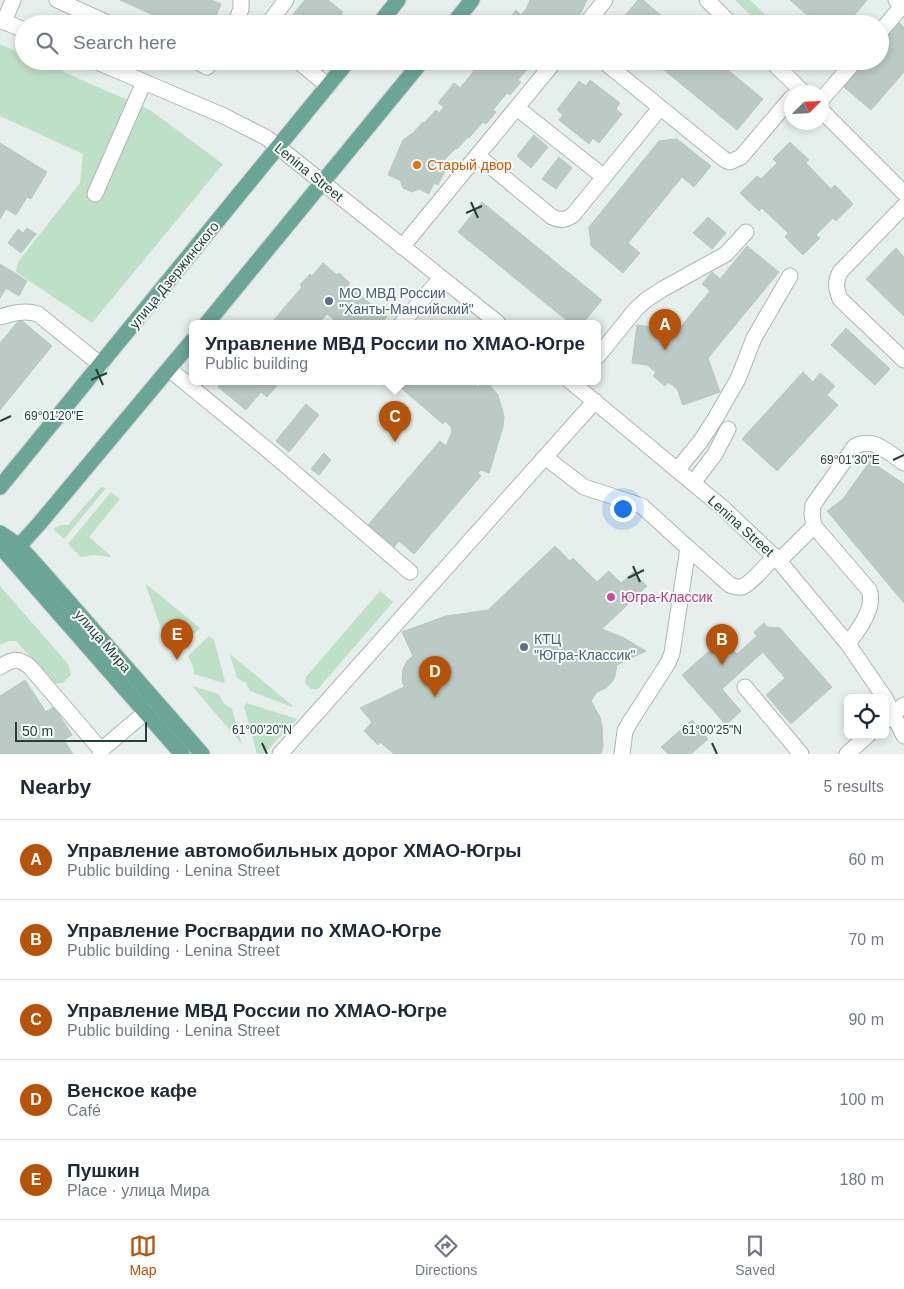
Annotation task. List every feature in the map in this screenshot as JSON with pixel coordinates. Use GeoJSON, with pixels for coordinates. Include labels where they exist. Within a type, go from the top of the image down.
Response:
{"type":"FeatureCollection","features":[{"type":"Feature","properties":{"kind":"main road"},"geometry":{"type":"LineString","coordinates":[[386,15],[398,0]]}},
{"type":"Feature","properties":{"kind":"main road"},"geometry":{"type":"LineString","coordinates":[[460,15],[472,0]]}},
{"type":"Feature","properties":{"kind":"main road","name":"улица Дзержинского"},"geometry":{"type":"LineString","coordinates":[[0,487],[341,70]]}},
{"type":"Feature","properties":{"kind":"main road"},"geometry":{"type":"LineString","coordinates":[[209,320],[415,70]]}},
{"type":"Feature","properties":{"kind":"main road"},"geometry":{"type":"LineString","coordinates":[[1,549],[19,546],[189,345]]}},
{"type":"Feature","properties":{"kind":"main road","name":"улица Мира"},"geometry":{"type":"LineString","coordinates":[[0,533],[19,546],[202,754]]}},
{"type":"Feature","properties":{"kind":"main road","name":"улица Мира"},"geometry":{"type":"LineString","coordinates":[[1,549],[182,754]]}},
{"type":"Feature","properties":{"kind":"street"},"geometry":{"type":"LineString","coordinates":[[13,0],[2,21],[15,26]]}},
{"type":"Feature","properties":{"kind":"street"},"geometry":{"type":"LineString","coordinates":[[57,0],[90,15]]}},
{"type":"Feature","properties":{"kind":"street"},"geometry":{"type":"LineString","coordinates":[[239,15],[241,0]]}},
{"type":"Feature","properties":{"kind":"street"},"geometry":{"type":"LineString","coordinates":[[274,15],[286,0]]}},
{"type":"Feature","properties":{"kind":"street"},"geometry":{"type":"LineString","coordinates":[[593,15],[605,0]]}},
{"type":"Feature","properties":{"kind":"street"},"geometry":{"type":"LineString","coordinates":[[707,0],[723,15]]}},
{"type":"Feature","properties":{"kind":"street"},"geometry":{"type":"LineString","coordinates":[[889,20],[901,4]]}},
{"type":"Feature","properties":{"kind":"street","name":"Lenina Street"},"geometry":{"type":"LineString","coordinates":[[116,70],[242,124],[278,146],[494,320]]}},
{"type":"Feature","properties":{"kind":"street"},"geometry":{"type":"LineString","coordinates":[[309,70],[328,86]]}},
{"type":"Feature","properties":{"kind":"street"},"geometry":{"type":"LineString","coordinates":[[402,247],[548,70]]}},
{"type":"Feature","properties":{"kind":"street"},"geometry":{"type":"LineString","coordinates":[[614,70],[725,160],[730,162],[740,157],[784,108]]}},
{"type":"Feature","properties":{"kind":"street"},"geometry":{"type":"LineString","coordinates":[[778,70],[790,85]]}},
{"type":"Feature","properties":{"kind":"street"},"geometry":{"type":"LineString","coordinates":[[829,92],[847,70]]}},
{"type":"Feature","properties":{"kind":"street"},"geometry":{"type":"LineString","coordinates":[[94,194],[144,82]]}},
{"type":"Feature","properties":{"kind":"street"},"geometry":{"type":"LineString","coordinates":[[517,108],[604,177]]}},
{"type":"Feature","properties":{"kind":"street"},"geometry":{"type":"LineString","coordinates":[[478,156],[552,217],[559,220],[567,219],[660,108]]}},
{"type":"Feature","properties":{"kind":"street"},"geometry":{"type":"LineString","coordinates":[[829,117],[904,193]]}},
{"type":"Feature","properties":{"kind":"street"},"geometry":{"type":"LineString","coordinates":[[904,206],[840,272],[836,279],[836,289],[840,298],[904,360]]}},
{"type":"Feature","properties":{"kind":"street"},"geometry":{"type":"LineString","coordinates":[[601,352],[636,309],[646,300],[726,254],[746,232]]}},
{"type":"Feature","properties":{"kind":"street"},"geometry":{"type":"LineString","coordinates":[[677,470],[700,442],[715,419],[738,379],[754,338],[790,276]]}},
{"type":"Feature","properties":{"kind":"street"},"geometry":{"type":"LineString","coordinates":[[405,320],[441,278]]}},
{"type":"Feature","properties":{"kind":"street"},"geometry":{"type":"LineString","coordinates":[[0,317],[29,311],[38,314],[101,364]]}},
{"type":"Feature","properties":{"kind":"street"},"geometry":{"type":"LineString","coordinates":[[169,369],[269,451],[410,572]]}},
{"type":"Feature","properties":{"kind":"street","name":"Lenina Street"},"geometry":{"type":"LineString","coordinates":[[577,385],[693,483],[777,558],[848,644],[882,694]]}},
{"type":"Feature","properties":{"kind":"street"},"geometry":{"type":"LineString","coordinates":[[280,754],[595,401]]}},
{"type":"Feature","properties":{"kind":"street"},"geometry":{"type":"LineString","coordinates":[[693,483],[715,454],[728,429]]}},
{"type":"Feature","properties":{"kind":"street"},"geometry":{"type":"LineString","coordinates":[[848,644],[860,626],[871,602],[871,596],[869,590],[814,526],[812,514],[814,505],[855,446],[864,442],[872,442],[904,463]]}},
{"type":"Feature","properties":{"kind":"street"},"geometry":{"type":"LineString","coordinates":[[545,457],[584,487],[642,506],[730,585],[736,587],[742,587],[814,526]]}},
{"type":"Feature","properties":{"kind":"street"},"geometry":{"type":"LineString","coordinates":[[622,754],[626,731],[630,722],[668,663],[672,653],[688,548]]}},
{"type":"Feature","properties":{"kind":"street"},"geometry":{"type":"LineString","coordinates":[[0,667],[16,659],[30,666],[101,752],[146,712]]}},
{"type":"Feature","properties":{"kind":"street"},"geometry":{"type":"LineString","coordinates":[[745,687],[801,754]]}},
{"type":"Feature","properties":{"kind":"street","name":"Lenina Street"},"geometry":{"type":"LineString","coordinates":[[894,713],[904,736]]}},
{"type":"Feature","properties":{"kind":"street"},"geometry":{"type":"LineString","coordinates":[[847,754],[864,739]]}},
{"type":"Feature","properties":{"kind":"green space"},"geometry":{"type":"Polygon","coordinates":[[[735,0],[750,0],[766,15],[751,15],[735,0]]]}},
{"type":"Feature","properties":{"kind":"green space"},"geometry":{"type":"Polygon","coordinates":[[[0,44],[15,51],[15,70],[59,70],[150,110],[223,164],[92,323],[16,272],[18,262],[80,183],[83,154],[0,116],[0,44]]]}},
{"type":"Feature","properties":{"kind":"green space"},"geometry":{"type":"Polygon","coordinates":[[[101,487],[106,488],[64,539],[53,529],[61,525],[68,525],[101,487]]]}},
{"type":"Feature","properties":{"kind":"green space"},"geometry":{"type":"Polygon","coordinates":[[[111,492],[120,499],[89,537],[111,556],[95,555],[81,557],[68,544],[111,492]]]}},
{"type":"Feature","properties":{"kind":"green space"},"geometry":{"type":"Polygon","coordinates":[[[145,583],[200,628],[180,648],[166,642],[145,583]]]}},
{"type":"Feature","properties":{"kind":"green space"},"geometry":{"type":"Polygon","coordinates":[[[0,586],[68,664],[71,674],[63,683],[55,684],[16,641],[9,641],[0,645],[0,586]]]}},
{"type":"Feature","properties":{"kind":"green space"},"geometry":{"type":"Polygon","coordinates":[[[380,591],[393,602],[318,689],[311,689],[305,683],[306,677],[380,591]]]}},
{"type":"Feature","properties":{"kind":"green space"},"geometry":{"type":"Polygon","coordinates":[[[209,636],[214,640],[225,681],[223,683],[194,674],[193,666],[188,656],[209,636]]]}},
{"type":"Feature","properties":{"kind":"green space"},"geometry":{"type":"Polygon","coordinates":[[[230,654],[293,706],[250,691],[246,683],[237,678],[230,654]]]}},
{"type":"Feature","properties":{"kind":"green space"},"geometry":{"type":"Polygon","coordinates":[[[192,686],[219,694],[224,704],[232,709],[242,744],[192,686]]]}},
{"type":"Feature","properties":{"kind":"green space"},"geometry":{"type":"Polygon","coordinates":[[[247,703],[297,719],[264,754],[257,754],[244,706],[247,703]]]}},
{"type":"Feature","properties":{"kind":"building"},"geometry":{"type":"Polygon","coordinates":[[[120,0],[212,0],[221,4],[217,15],[153,15],[120,0]]]}},
{"type":"Feature","properties":{"kind":"building"},"geometry":{"type":"Polygon","coordinates":[[[305,0],[328,0],[343,12],[341,15],[292,15],[305,0]]]}},
{"type":"Feature","properties":{"kind":"building"},"geometry":{"type":"Polygon","coordinates":[[[530,0],[587,0],[580,15],[533,15],[526,9],[530,0]]]}},
{"type":"Feature","properties":{"kind":"building"},"geometry":{"type":"Polygon","coordinates":[[[638,0],[643,0],[660,15],[626,15],[638,0]]]}},
{"type":"Feature","properties":{"kind":"building"},"geometry":{"type":"Polygon","coordinates":[[[790,0],[867,0],[854,15],[807,15],[790,0]]]}},
{"type":"Feature","properties":{"kind":"building"},"geometry":{"type":"Polygon","coordinates":[[[526,9],[533,15],[521,15],[526,9]]]}},
{"type":"Feature","properties":{"kind":"building"},"geometry":{"type":"Polygon","coordinates":[[[516,10],[521,15],[512,15],[516,10]]]}},
{"type":"Feature","properties":{"kind":"building"},"geometry":{"type":"Polygon","coordinates":[[[899,23],[904,27],[904,72],[871,110],[844,87],[858,70],[889,70],[889,34],[899,23]]]}},
{"type":"Feature","properties":{"kind":"building"},"geometry":{"type":"Polygon","coordinates":[[[472,70],[526,70],[518,80],[521,82],[510,95],[507,93],[493,110],[496,112],[486,124],[483,122],[469,138],[439,113],[444,107],[438,103],[454,83],[460,88],[474,71],[472,70]]]}},
{"type":"Feature","properties":{"kind":"building"},"geometry":{"type":"Polygon","coordinates":[[[664,70],[728,70],[763,99],[737,130],[664,70]]]}},
{"type":"Feature","properties":{"kind":"building"},"geometry":{"type":"Polygon","coordinates":[[[590,80],[620,103],[616,109],[622,114],[599,143],[593,138],[589,144],[559,120],[563,115],[557,110],[579,81],[586,86],[590,80]]]}},
{"type":"Feature","properties":{"kind":"building"},"geometry":{"type":"Polygon","coordinates":[[[436,110],[468,137],[445,159],[441,169],[445,171],[438,185],[434,183],[429,194],[419,189],[412,192],[403,188],[400,180],[388,175],[403,140],[436,110]]]}},
{"type":"Feature","properties":{"kind":"building"},"geometry":{"type":"Polygon","coordinates":[[[534,135],[548,147],[531,168],[517,156],[534,135]]]}},
{"type":"Feature","properties":{"kind":"building"},"geometry":{"type":"Polygon","coordinates":[[[677,139],[711,166],[694,187],[682,177],[628,243],[640,253],[623,273],[591,246],[589,227],[659,141],[677,139]]]}},
{"type":"Feature","properties":{"kind":"building"},"geometry":{"type":"Polygon","coordinates":[[[790,142],[809,160],[806,163],[831,189],[835,185],[853,204],[836,221],[833,218],[816,235],[820,238],[803,255],[785,237],[788,233],[762,208],[759,211],[740,193],[757,176],[761,179],[777,163],[773,159],[790,142]]]}},
{"type":"Feature","properties":{"kind":"building"},"geometry":{"type":"Polygon","coordinates":[[[0,143],[47,172],[31,199],[27,197],[16,215],[6,209],[0,219],[0,143]]]}},
{"type":"Feature","properties":{"kind":"building"},"geometry":{"type":"Polygon","coordinates":[[[559,157],[572,168],[556,189],[542,179],[559,157]]]}},
{"type":"Feature","properties":{"kind":"building"},"geometry":{"type":"Polygon","coordinates":[[[482,202],[602,300],[585,320],[566,320],[458,232],[482,202]]]}},
{"type":"Feature","properties":{"kind":"building"},"geometry":{"type":"Polygon","coordinates":[[[708,217],[726,233],[712,249],[693,233],[708,217]]]}},
{"type":"Feature","properties":{"kind":"building"},"geometry":{"type":"Polygon","coordinates":[[[27,228],[36,234],[21,253],[8,243],[18,229],[23,233],[27,228]]]}},
{"type":"Feature","properties":{"kind":"building"},"geometry":{"type":"Polygon","coordinates":[[[747,246],[779,272],[708,358],[720,392],[683,405],[677,389],[668,382],[665,386],[653,376],[656,372],[647,365],[632,363],[637,325],[678,330],[710,291],[702,284],[712,272],[720,279],[747,246]]]}},
{"type":"Feature","properties":{"kind":"building"},"geometry":{"type":"Polygon","coordinates":[[[896,248],[904,257],[904,316],[866,279],[896,248]]]}},
{"type":"Feature","properties":{"kind":"building","name":"МО МВД России \"Ханты-Мансийский\""},"geometry":{"type":"Polygon","coordinates":[[[323,263],[337,275],[339,273],[350,283],[348,285],[387,317],[384,320],[334,320],[327,314],[322,320],[274,320],[302,287],[300,285],[310,274],[312,276],[323,263]]]}},
{"type":"Feature","properties":{"kind":"building"},"geometry":{"type":"Polygon","coordinates":[[[0,264],[15,273],[0,298],[0,264]]]}},
{"type":"Feature","properties":{"kind":"building"},"geometry":{"type":"Polygon","coordinates":[[[15,273],[27,281],[19,296],[6,288],[15,273]]]}},
{"type":"Feature","properties":{"kind":"building"},"geometry":{"type":"Polygon","coordinates":[[[20,319],[52,346],[0,410],[0,343],[20,319]]]}},
{"type":"Feature","properties":{"kind":"building"},"geometry":{"type":"Polygon","coordinates":[[[846,328],[890,369],[875,385],[831,345],[846,328]]]}},
{"type":"Feature","properties":{"kind":"building"},"geometry":{"type":"Polygon","coordinates":[[[803,372],[813,382],[820,373],[835,386],[827,395],[838,405],[777,471],[742,439],[803,372]]]}},
{"type":"Feature","properties":{"kind":"building"},"geometry":{"type":"Polygon","coordinates":[[[220,385],[278,385],[267,397],[261,392],[246,410],[218,387],[220,385]]]}},
{"type":"Feature","properties":{"kind":"building"},"geometry":{"type":"Polygon","coordinates":[[[398,385],[476,385],[478,387],[480,385],[489,385],[498,395],[504,416],[503,427],[489,473],[481,470],[478,473],[481,476],[414,554],[399,541],[394,547],[368,525],[440,441],[446,446],[452,432],[451,427],[445,421],[443,424],[398,385]]]}},
{"type":"Feature","properties":{"kind":"building"},"geometry":{"type":"Polygon","coordinates":[[[306,404],[319,415],[289,452],[276,441],[306,404]]]}},
{"type":"Feature","properties":{"kind":"building"},"geometry":{"type":"Polygon","coordinates":[[[324,453],[331,460],[319,475],[311,469],[324,453]]]}},
{"type":"Feature","properties":{"kind":"building"},"geometry":{"type":"Polygon","coordinates":[[[870,461],[904,484],[904,603],[827,511],[843,499],[870,461]]]}},
{"type":"Feature","properties":{"kind":"building","name":"КТЦ \"Югра-Классик\""},"geometry":{"type":"Polygon","coordinates":[[[555,546],[570,561],[573,558],[597,582],[609,571],[621,583],[633,572],[647,586],[602,629],[624,638],[646,651],[617,665],[612,682],[606,688],[597,692],[591,701],[600,717],[602,726],[603,746],[601,754],[394,754],[380,742],[378,745],[364,731],[372,722],[360,708],[404,687],[402,680],[403,669],[407,661],[413,656],[402,632],[446,616],[488,610],[555,546]]]}},
{"type":"Feature","properties":{"kind":"building"},"geometry":{"type":"Polygon","coordinates":[[[764,623],[767,627],[780,628],[832,687],[791,724],[766,695],[785,678],[763,652],[722,689],[741,711],[726,725],[682,675],[723,639],[737,654],[757,636],[754,632],[764,623]]]}},
{"type":"Feature","properties":{"kind":"building"},"geometry":{"type":"Polygon","coordinates":[[[25,680],[46,712],[54,707],[72,735],[64,740],[73,754],[0,754],[0,696],[25,680]]]}},
{"type":"Feature","properties":{"kind":"building"},"geometry":{"type":"Polygon","coordinates":[[[692,720],[708,739],[691,754],[668,754],[661,747],[692,720]]]}},
{"type":"Feature","properties":{"kind":"place","name":"Старый двор"},"geometry":{"type":"Point","coordinates":[417,165]}},
{"type":"Feature","properties":{"kind":"place","name":"МО МВД России \"Ханты-Мансийский\""},"geometry":{"type":"Point","coordinates":[329,301]}},
{"type":"Feature","properties":{"kind":"place","name":"Управление автомобильных дорог ХМАО-Югры"},"geometry":{"type":"Point","coordinates":[665,350]}},
{"type":"Feature","properties":{"kind":"place","name":"Управление МВД России по ХМАО-Югре"},"geometry":{"type":"Point","coordinates":[395,442]}},
{"type":"Feature","properties":{"kind":"place","name":"Югра-Классик"},"geometry":{"type":"Point","coordinates":[611,597]}},
{"type":"Feature","properties":{"kind":"place","name":"КТЦ \"Югра-Классик\""},"geometry":{"type":"Point","coordinates":[524,647]}},
{"type":"Feature","properties":{"kind":"place","name":"Пушкин"},"geometry":{"type":"Point","coordinates":[177,660]}},
{"type":"Feature","properties":{"kind":"place","name":"Управление Росгвардии по ХМАО-Югре"},"geometry":{"type":"Point","coordinates":[722,665]}},
{"type":"Feature","properties":{"kind":"place","name":"Венское кафе"},"geometry":{"type":"Point","coordinates":[435,697]}}]}
